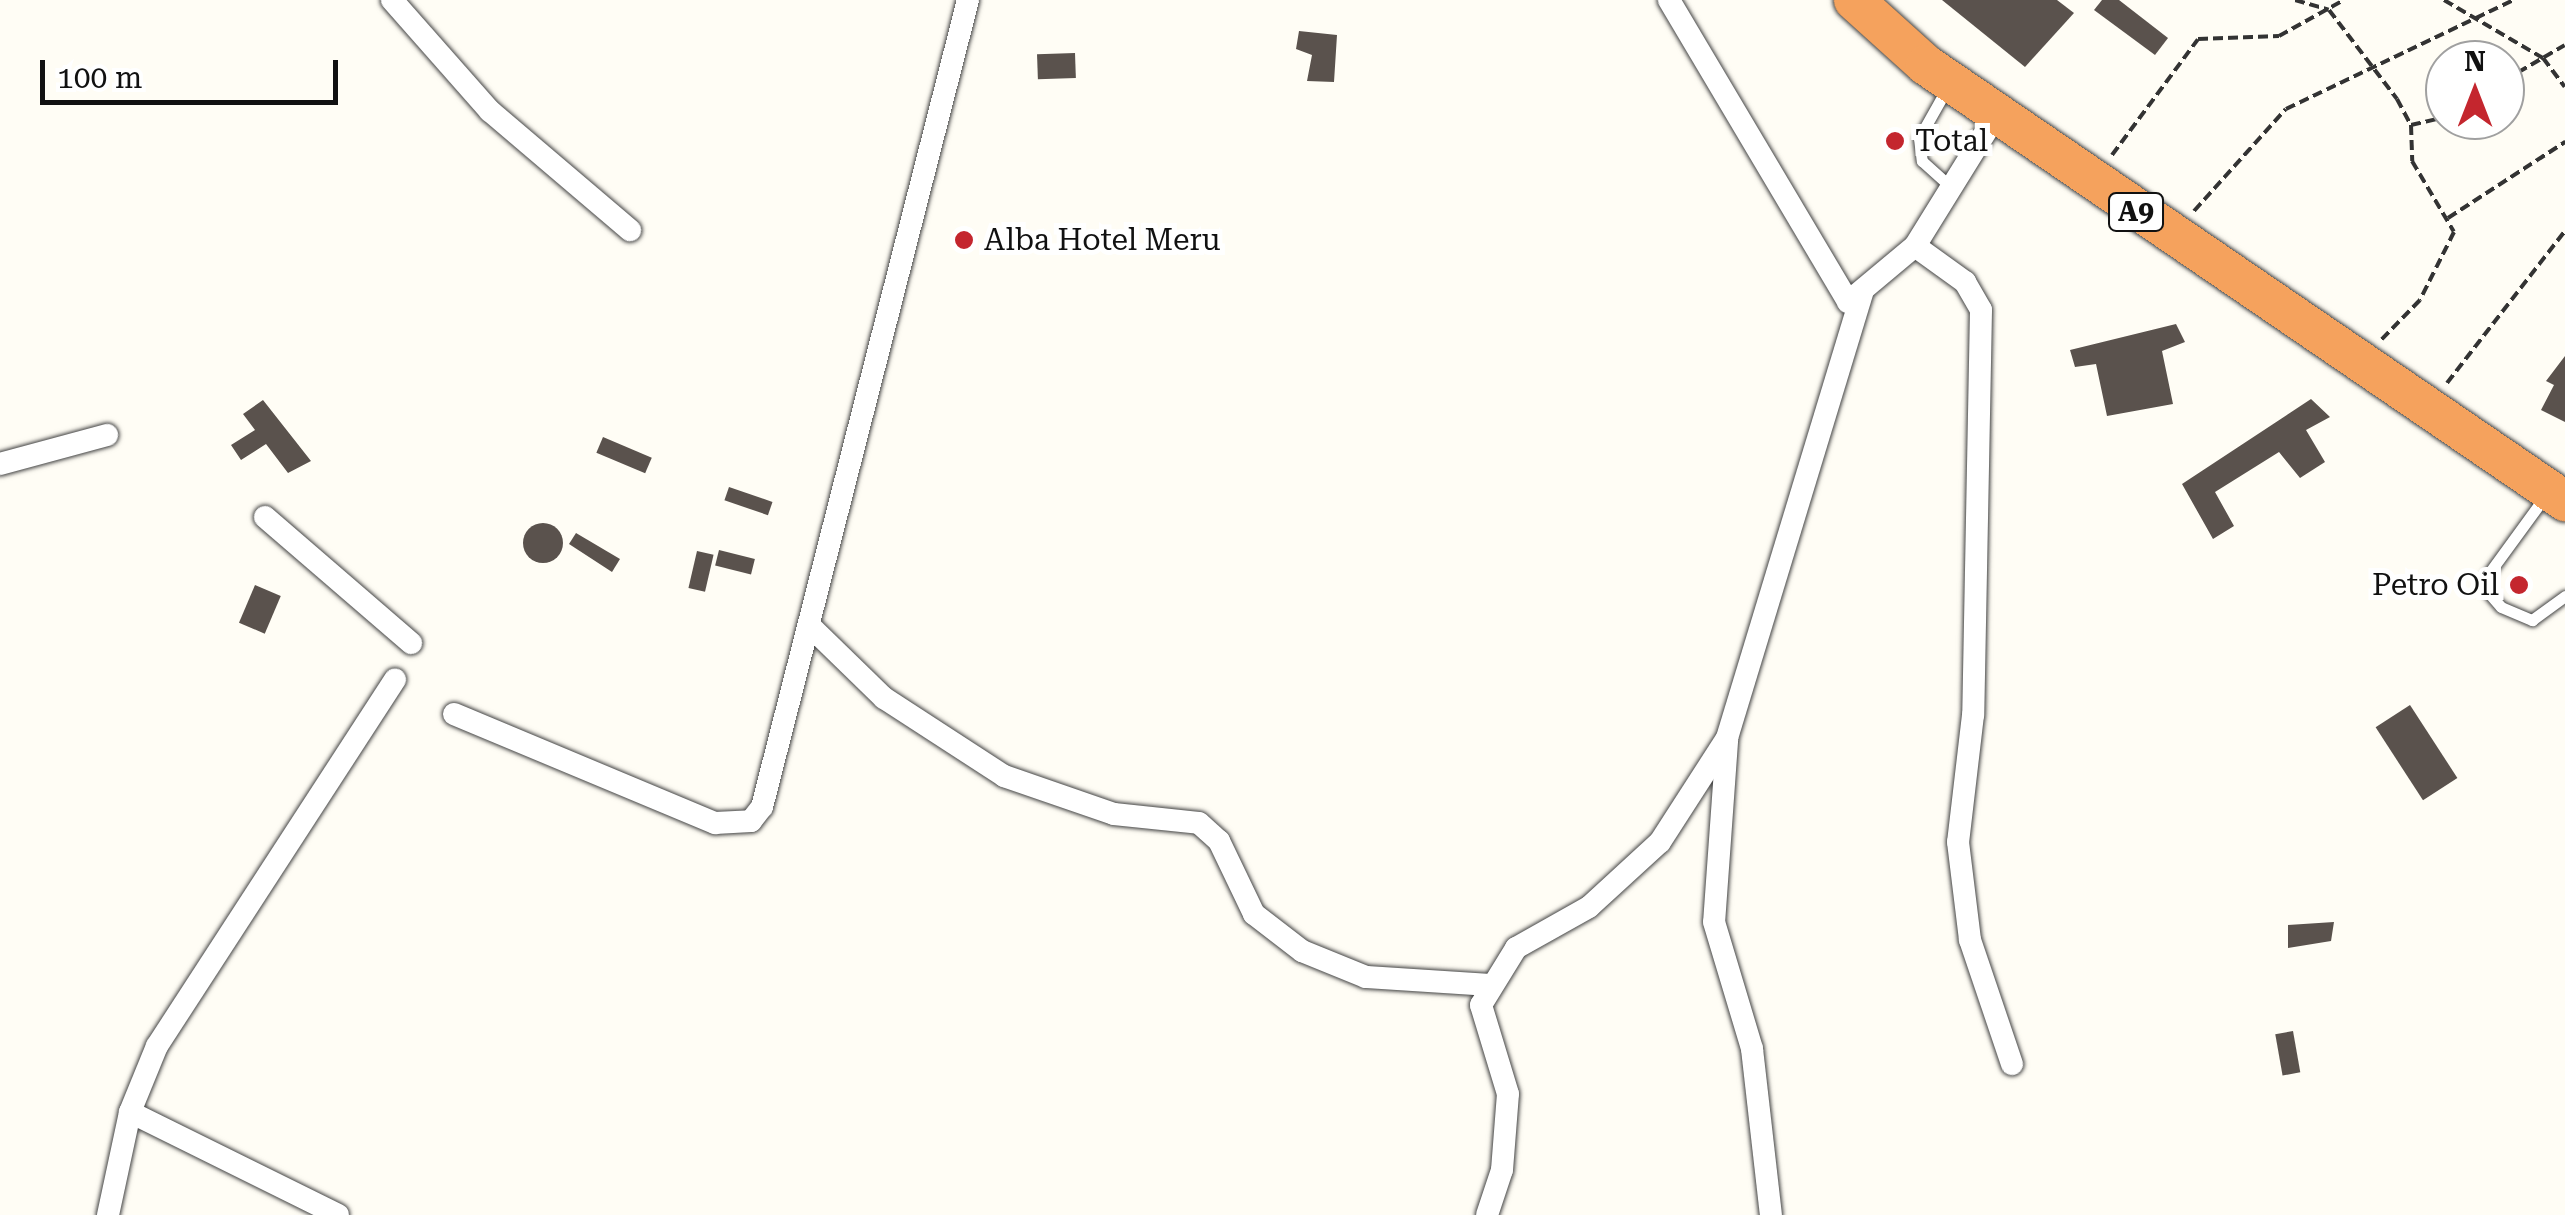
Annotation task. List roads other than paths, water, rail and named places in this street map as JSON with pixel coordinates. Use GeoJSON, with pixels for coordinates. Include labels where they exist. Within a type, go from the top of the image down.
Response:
{"type":"FeatureCollection","features":[{"type":"Feature","properties":{"kind":"highway","name":"A9"},"geometry":{"type":"LineString","coordinates":[[1854,0],[1952,82],[2090,180],[2557,496]]}},
{"type":"Feature","properties":{"kind":"street"},"geometry":{"type":"LineString","coordinates":[[392,0],[490,110],[630,230]]}},
{"type":"Feature","properties":{"kind":"street"},"geometry":{"type":"LineString","coordinates":[[454,714],[715,823],[751,821],[811,627],[968,0]]}},
{"type":"Feature","properties":{"kind":"street"},"geometry":{"type":"LineString","coordinates":[[1670,0],[1855,298]]}},
{"type":"Feature","properties":{"kind":"street"},"geometry":{"type":"LineString","coordinates":[[1771,1215],[1752,1049],[1714,922],[1727,738],[1855,298],[1915,246],[1997,114]]}},
{"type":"Feature","properties":{"kind":"street"},"geometry":{"type":"LineString","coordinates":[[1915,246],[1964,282],[1982,310],[1974,715],[1958,842],[1970,940],[2012,1064]]}},
{"type":"Feature","properties":{"kind":"street"},"geometry":{"type":"LineString","coordinates":[[0,464],[107,435]]}},
{"type":"Feature","properties":{"kind":"street"},"geometry":{"type":"LineString","coordinates":[[265,516],[411,643]]}},
{"type":"Feature","properties":{"kind":"street"},"geometry":{"type":"LineString","coordinates":[[811,627],[884,698],[1004,776],[1114,814],[1199,823],[1219,841],[1254,914],[1302,951],[1366,977],[1491,985]]}},
{"type":"Feature","properties":{"kind":"street"},"geometry":{"type":"LineString","coordinates":[[108,1215],[130,1112],[177,1008],[395,680]]}},
{"type":"Feature","properties":{"kind":"street"},"geometry":{"type":"LineString","coordinates":[[1487,1215],[1502,1170],[1508,1094],[1481,1004],[1516,948],[1589,907],[1660,842],[1727,738]]}},
{"type":"Feature","properties":{"kind":"street"},"geometry":{"type":"LineString","coordinates":[[130,1112],[338,1215]]}},
{"type":"Feature","properties":{"kind":"lane"},"geometry":{"type":"LineString","coordinates":[[1952,82],[1919,138],[1922,161],[1952,188]]}},
{"type":"Feature","properties":{"kind":"lane"},"geometry":{"type":"LineString","coordinates":[[2557,496],[2481,584],[2500,607],[2532,620],[2565,596]]}},
{"type":"Feature","properties":{"kind":"place","name":"Total"},"geometry":{"type":"Point","coordinates":[1895,141]}},
{"type":"Feature","properties":{"kind":"place","name":"Alba Hotel Meru"},"geometry":{"type":"Point","coordinates":[964,240]}},
{"type":"Feature","properties":{"kind":"place","name":"Petro Oil"},"geometry":{"type":"Point","coordinates":[2519,585]}}]}
